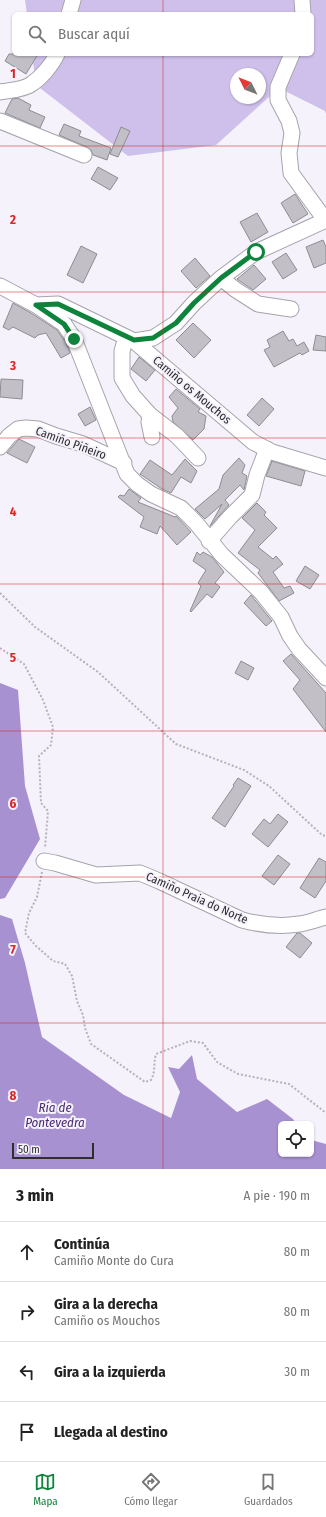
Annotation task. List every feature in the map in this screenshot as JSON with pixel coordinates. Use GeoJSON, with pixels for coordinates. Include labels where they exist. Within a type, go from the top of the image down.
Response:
{"type":"FeatureCollection","features":[{"type":"Feature","properties":{"kind":"street"},"geometry":{"type":"LineString","coordinates":[[70,12],[73,0]]}},
{"type":"Feature","properties":{"kind":"street"},"geometry":{"type":"LineString","coordinates":[[302,0],[303,12]]}},
{"type":"Feature","properties":{"kind":"street"},"geometry":{"type":"LineString","coordinates":[[0,92],[18,89],[30,84],[45,72],[56,56]]}},
{"type":"Feature","properties":{"kind":"street"},"geometry":{"type":"LineString","coordinates":[[198,458],[177,436],[150,415],[133,396],[122,378],[122,351],[130,339],[153,338],[176,323],[194,303],[221,278],[256,252],[326,221],[291,173],[289,153],[292,133],[278,100],[278,86],[291,56]]}},
{"type":"Feature","properties":{"kind":"street"},"geometry":{"type":"LineString","coordinates":[[0,121],[84,154]]}},
{"type":"Feature","properties":{"kind":"street"},"geometry":{"type":"LineString","coordinates":[[221,278],[258,304],[292,309]]}},
{"type":"Feature","properties":{"kind":"street"},"geometry":{"type":"LineString","coordinates":[[0,286],[36,305],[64,324],[74,339],[124,463],[127,474],[137,484],[151,494],[181,508],[196,523],[209,541],[261,592],[281,617],[290,636],[299,649],[326,678]]}},
{"type":"Feature","properties":{"kind":"street","name":"Camiño os Mouchos"},"geometry":{"type":"LineString","coordinates":[[36,305],[58,304],[130,339],[253,442],[267,449],[326,468]]}},
{"type":"Feature","properties":{"kind":"street"},"geometry":{"type":"LineString","coordinates":[[150,415],[148,422],[152,437]]}},
{"type":"Feature","properties":{"kind":"street","name":"Camiño Piñeiro"},"geometry":{"type":"LineString","coordinates":[[0,448],[18,429],[38,429],[83,444],[124,463]]}},
{"type":"Feature","properties":{"kind":"street"},"geometry":{"type":"LineString","coordinates":[[209,541],[252,495],[257,475],[267,449]]}},
{"type":"Feature","properties":{"kind":"street","name":"Camiño Praia do Norte"},"geometry":{"type":"LineString","coordinates":[[44,861],[96,875],[140,873],[159,880],[242,920],[257,924],[275,926],[299,924],[326,917]]}},
{"type":"Feature","properties":{"kind":"path"},"geometry":{"type":"LineString","coordinates":[[0,593],[35,627],[98,672],[176,744],[244,770],[269,786],[322,835],[326,836]]}},
{"type":"Feature","properties":{"kind":"path"},"geometry":{"type":"LineString","coordinates":[[0,648],[24,664],[43,700],[53,727],[51,745],[39,756],[41,803],[48,810],[44,861],[37,897],[29,913],[26,933],[35,945],[53,961],[65,964],[72,976],[77,1001],[83,1014],[84,1028],[91,1044],[145,1082],[151,1080],[155,1072],[153,1064],[156,1054],[190,1041],[203,1043],[217,1062],[238,1074],[288,1084],[326,1113]]}},
{"type":"Feature","properties":{"kind":"shaded area"},"geometry":{"type":"Polygon","coordinates":[[[25,0],[326,0],[326,114],[325,111],[279,88],[266,100],[266,68],[230,68],[230,104],[261,104],[216,145],[128,156],[36,85],[32,56],[314,56],[314,12],[27,12],[25,0]]]}},
{"type":"Feature","properties":{"kind":"water"},"geometry":{"type":"Polygon","coordinates":[[[0,683],[18,690],[25,786],[40,839],[5,898],[0,899],[0,683]]]}},
{"type":"Feature","properties":{"kind":"water","name":"Ría de Pontevedra"},"geometry":{"type":"Polygon","coordinates":[[[0,915],[12,919],[25,963],[42,1037],[124,1095],[171,1118],[180,1092],[168,1067],[179,1069],[192,1055],[197,1079],[237,1112],[267,1099],[293,1119],[294,1121],[278,1121],[278,1157],[314,1157],[314,1141],[326,1144],[326,1169],[0,1169],[0,915]]]}},
{"type":"Feature","properties":{"kind":"building"},"geometry":{"type":"Polygon","coordinates":[[[9,54],[12,54],[12,56],[37,56],[26,74],[5,61],[9,54]]]}},
{"type":"Feature","properties":{"kind":"building"},"geometry":{"type":"Polygon","coordinates":[[[18,98],[31,105],[29,110],[45,117],[40,128],[5,113],[12,99],[18,98]]]}},
{"type":"Feature","properties":{"kind":"building"},"geometry":{"type":"Polygon","coordinates":[[[64,124],[81,131],[79,136],[111,148],[107,160],[93,155],[91,150],[87,147],[59,135],[64,124]]]}},
{"type":"Feature","properties":{"kind":"building"},"geometry":{"type":"Polygon","coordinates":[[[121,127],[130,131],[118,157],[110,154],[121,127]]]}},
{"type":"Feature","properties":{"kind":"building"},"geometry":{"type":"Polygon","coordinates":[[[98,167],[118,178],[110,190],[91,179],[98,167]]]}},
{"type":"Feature","properties":{"kind":"building"},"geometry":{"type":"Polygon","coordinates":[[[295,194],[308,214],[293,223],[281,203],[295,194]]]}},
{"type":"Feature","properties":{"kind":"building"},"geometry":{"type":"Polygon","coordinates":[[[257,213],[268,232],[251,242],[240,222],[257,213]]]}},
{"type":"Feature","properties":{"kind":"building"},"geometry":{"type":"Polygon","coordinates":[[[323,240],[326,247],[326,263],[314,268],[306,247],[323,240]]]}},
{"type":"Feature","properties":{"kind":"building"},"geometry":{"type":"Polygon","coordinates":[[[81,246],[97,254],[83,283],[67,275],[81,246]]]}},
{"type":"Feature","properties":{"kind":"building"},"geometry":{"type":"Polygon","coordinates":[[[286,253],[297,270],[283,279],[272,262],[286,253]]]}},
{"type":"Feature","properties":{"kind":"building"},"geometry":{"type":"Polygon","coordinates":[[[195,258],[210,276],[196,288],[181,271],[195,258]]]}},
{"type":"Feature","properties":{"kind":"building"},"geometry":{"type":"Polygon","coordinates":[[[254,265],[266,279],[253,290],[237,279],[254,265]]]}},
{"type":"Feature","properties":{"kind":"building"},"geometry":{"type":"Polygon","coordinates":[[[13,303],[57,330],[66,343],[70,353],[61,358],[46,333],[38,335],[35,338],[13,327],[9,330],[3,327],[13,303]]]}},
{"type":"Feature","properties":{"kind":"building"},"geometry":{"type":"Polygon","coordinates":[[[193,323],[211,340],[194,358],[176,340],[193,323]]]}},
{"type":"Feature","properties":{"kind":"building"},"geometry":{"type":"Polygon","coordinates":[[[283,331],[289,341],[293,339],[297,346],[304,342],[309,351],[302,355],[300,353],[274,367],[264,350],[270,347],[267,340],[283,331]]]}},
{"type":"Feature","properties":{"kind":"building"},"geometry":{"type":"Polygon","coordinates":[[[316,335],[326,337],[326,351],[313,350],[316,335]]]}},
{"type":"Feature","properties":{"kind":"building"},"geometry":{"type":"Polygon","coordinates":[[[139,357],[155,370],[146,381],[131,369],[139,357]]]}},
{"type":"Feature","properties":{"kind":"building"},"geometry":{"type":"Polygon","coordinates":[[[1,379],[23,380],[22,399],[0,397],[1,379]]]}},
{"type":"Feature","properties":{"kind":"building"},"geometry":{"type":"Polygon","coordinates":[[[176,389],[200,409],[198,412],[206,416],[204,429],[193,440],[173,422],[172,416],[178,408],[169,397],[176,389]]]}},
{"type":"Feature","properties":{"kind":"building"},"geometry":{"type":"Polygon","coordinates":[[[262,398],[274,409],[259,426],[247,415],[262,398]]]}},
{"type":"Feature","properties":{"kind":"building"},"geometry":{"type":"Polygon","coordinates":[[[90,407],[96,420],[85,426],[78,414],[90,407]]]}},
{"type":"Feature","properties":{"kind":"building"},"geometry":{"type":"Polygon","coordinates":[[[19,439],[35,447],[27,463],[7,453],[19,439]]]}},
{"type":"Feature","properties":{"kind":"building"},"geometry":{"type":"Polygon","coordinates":[[[239,458],[245,465],[242,473],[247,476],[244,490],[240,485],[225,500],[229,505],[210,526],[222,504],[205,519],[195,509],[219,489],[223,475],[239,458]]]}},
{"type":"Feature","properties":{"kind":"building"},"geometry":{"type":"Polygon","coordinates":[[[185,459],[197,471],[191,483],[181,477],[171,493],[162,489],[140,474],[150,460],[172,475],[185,459]]]}},
{"type":"Feature","properties":{"kind":"building"},"geometry":{"type":"Polygon","coordinates":[[[272,461],[305,471],[301,486],[266,476],[272,461]]]}},
{"type":"Feature","properties":{"kind":"building"},"geometry":{"type":"Polygon","coordinates":[[[129,489],[141,498],[138,502],[175,517],[176,516],[191,532],[177,545],[160,526],[157,534],[140,527],[144,517],[118,497],[120,495],[124,496],[129,489]]]}},
{"type":"Feature","properties":{"kind":"building"},"geometry":{"type":"Polygon","coordinates":[[[257,503],[266,512],[264,515],[277,528],[258,547],[273,559],[276,556],[283,564],[273,572],[284,588],[290,586],[294,593],[279,601],[258,573],[260,570],[238,553],[255,530],[242,518],[257,503]]]}},
{"type":"Feature","properties":{"kind":"building"},"geometry":{"type":"Polygon","coordinates":[[[197,552],[200,555],[203,552],[212,557],[224,572],[215,583],[220,587],[212,598],[207,594],[191,612],[190,611],[201,586],[198,583],[206,570],[193,561],[197,552]]]}},
{"type":"Feature","properties":{"kind":"building"},"geometry":{"type":"Polygon","coordinates":[[[305,566],[319,575],[310,589],[296,581],[305,566]]]}},
{"type":"Feature","properties":{"kind":"building"},"geometry":{"type":"Polygon","coordinates":[[[251,595],[272,621],[266,626],[244,603],[251,595]]]}},
{"type":"Feature","properties":{"kind":"building"},"geometry":{"type":"Polygon","coordinates":[[[291,654],[326,693],[326,732],[293,689],[300,680],[283,661],[291,654]]]}},
{"type":"Feature","properties":{"kind":"building"},"geometry":{"type":"Polygon","coordinates":[[[241,661],[254,668],[248,680],[235,673],[241,661]]]}},
{"type":"Feature","properties":{"kind":"building"},"geometry":{"type":"Polygon","coordinates":[[[238,778],[251,786],[225,827],[212,818],[238,778]]]}},
{"type":"Feature","properties":{"kind":"building"},"geometry":{"type":"Polygon","coordinates":[[[278,814],[288,822],[268,847],[252,834],[264,819],[270,824],[278,814]]]}},
{"type":"Feature","properties":{"kind":"building"},"geometry":{"type":"Polygon","coordinates":[[[278,855],[290,864],[274,885],[262,876],[278,855]]]}},
{"type":"Feature","properties":{"kind":"building"},"geometry":{"type":"Polygon","coordinates":[[[319,858],[326,862],[326,881],[315,898],[300,888],[319,858]]]}},
{"type":"Feature","properties":{"kind":"building"},"geometry":{"type":"Polygon","coordinates":[[[297,933],[300,933],[312,943],[300,958],[286,947],[297,933]]]}},
{"type":"Feature","properties":{"kind":"route"},"geometry":{"type":"LineString","coordinates":[[74,339],[64,324],[36,305],[58,304],[134,340],[153,338],[176,323],[194,303],[221,278],[256,252]]}}]}
